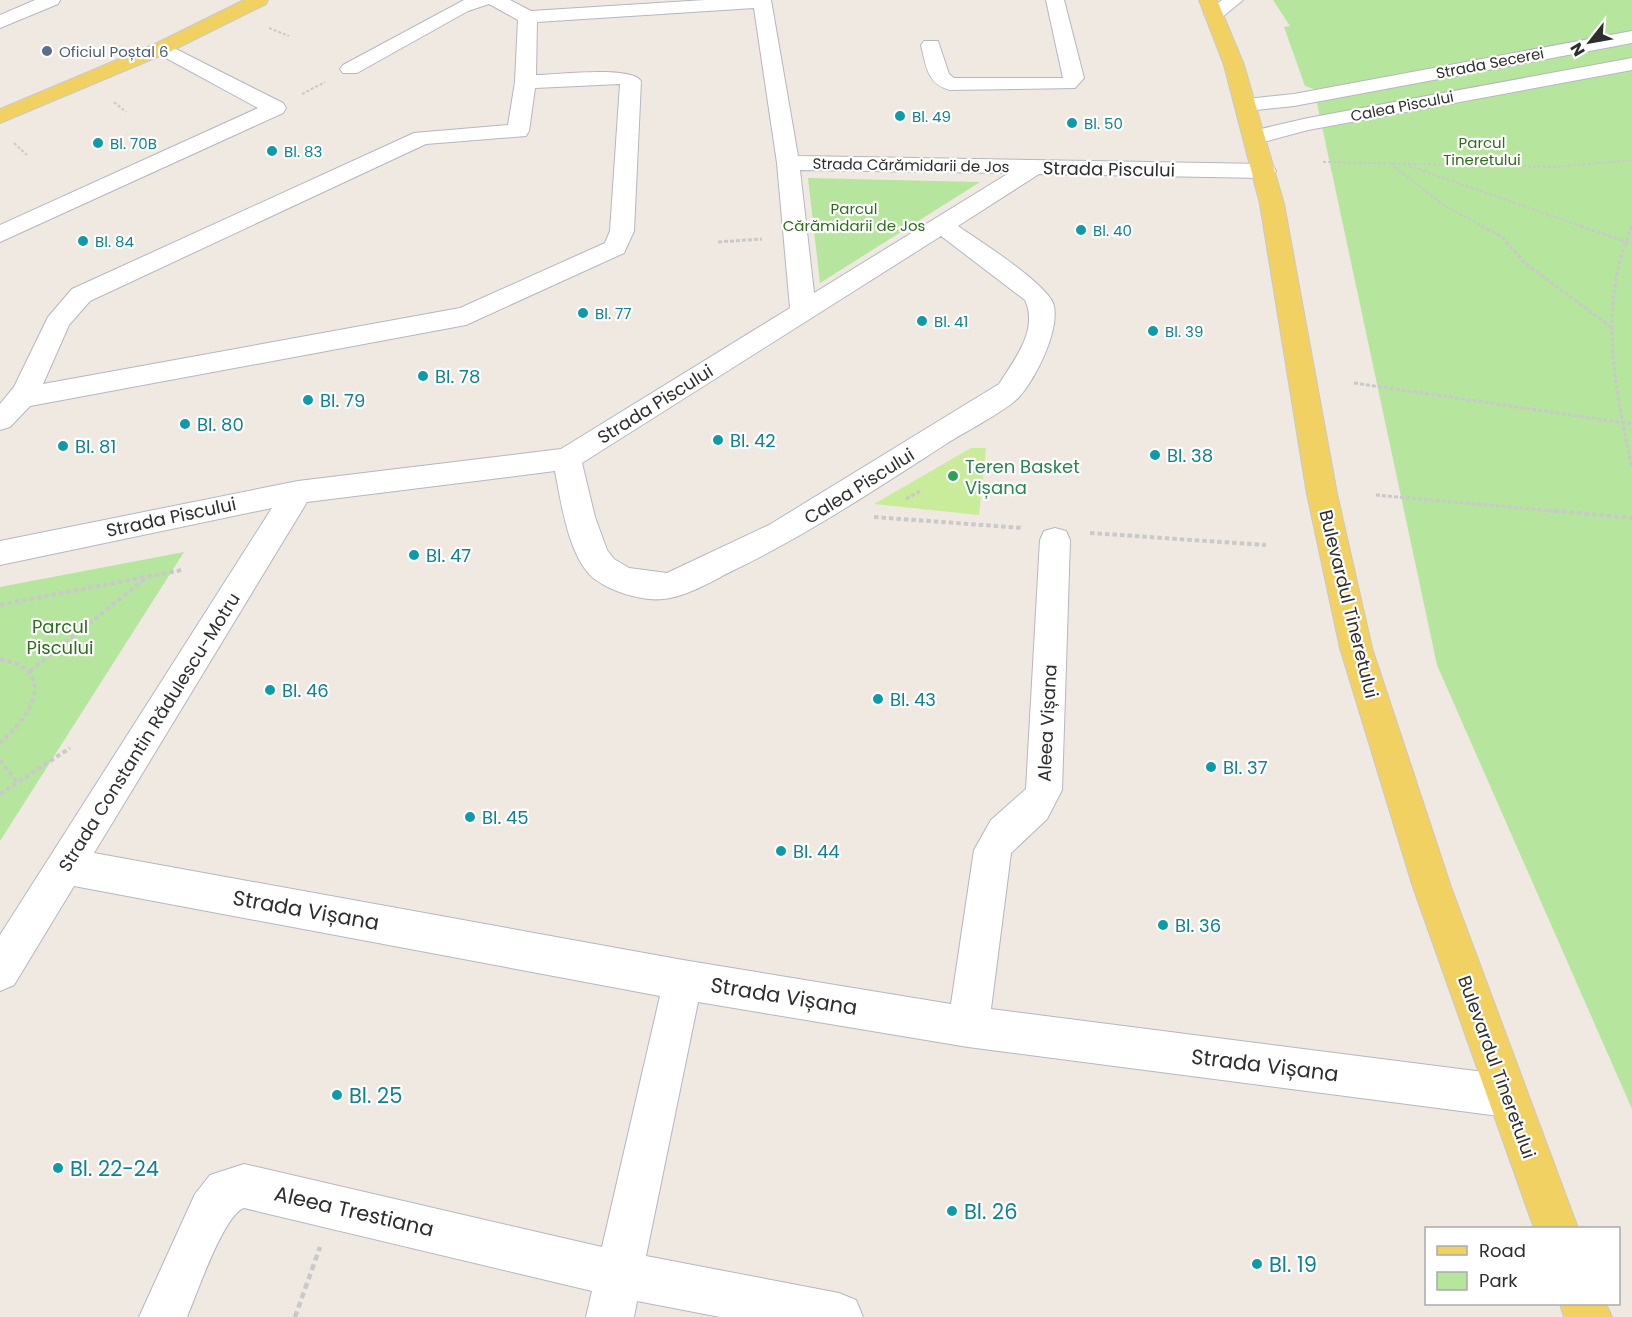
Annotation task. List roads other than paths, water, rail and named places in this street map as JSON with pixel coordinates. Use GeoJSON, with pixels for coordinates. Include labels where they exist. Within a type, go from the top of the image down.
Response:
{"type":"FeatureCollection","features":[{"type":"Feature","properties":{"kind":"main road"},"geometry":{"type":"LineString","coordinates":[[0,117],[162,48],[259,0]]}},
{"type":"Feature","properties":{"kind":"main road","name":"Bulevardul Tineretului"},"geometry":{"type":"LineString","coordinates":[[1211,7],[1247,105],[1265,171],[1322,494],[1356,648],[1432,887],[1556,1227]]}},
{"type":"Feature","properties":{"kind":"street"},"geometry":{"type":"LineString","coordinates":[[3,18],[51,0]]}},
{"type":"Feature","properties":{"kind":"street"},"geometry":{"type":"LineString","coordinates":[[350,69],[460,7],[483,0]]}},
{"type":"Feature","properties":{"kind":"street"},"geometry":{"type":"LineString","coordinates":[[496,0],[528,17],[629,5],[762,1]]}},
{"type":"Feature","properties":{"kind":"street"},"geometry":{"type":"LineString","coordinates":[[931,45],[939,76],[950,84],[1068,84],[1074,78],[1055,0]]}},
{"type":"Feature","properties":{"kind":"street"},"geometry":{"type":"LineString","coordinates":[[1211,7],[1234,0]]}},
{"type":"Feature","properties":{"kind":"street","name":"Strada Cărămidarii de Jos"},"geometry":{"type":"LineString","coordinates":[[762,1],[788,163],[803,311]]}},
{"type":"Feature","properties":{"kind":"street"},"geometry":{"type":"LineString","coordinates":[[0,420],[12,412],[22,398],[60,315],[81,295],[409,143],[429,136],[518,131],[525,82],[528,17]]}},
{"type":"Feature","properties":{"kind":"street","name":"Strada Secerei"},"geometry":{"type":"LineString","coordinates":[[1247,105],[1294,100],[1632,37]]}},
{"type":"Feature","properties":{"kind":"street"},"geometry":{"type":"LineString","coordinates":[[1474,45],[1496,62]]}},
{"type":"Feature","properties":{"kind":"street"},"geometry":{"type":"LineString","coordinates":[[0,234],[275,108],[162,48]]}},
{"type":"Feature","properties":{"kind":"street"},"geometry":{"type":"LineString","coordinates":[[1450,50],[1471,67]]}},
{"type":"Feature","properties":{"kind":"street"},"geometry":{"type":"LineString","coordinates":[[1521,58],[1548,78]]}},
{"type":"Feature","properties":{"kind":"street","name":"Calea Piscului"},"geometry":{"type":"LineString","coordinates":[[1256,137],[1444,98],[1632,64]]}},
{"type":"Feature","properties":{"kind":"street","name":"Strada Secerei"},"geometry":{"type":"LineString","coordinates":[[1419,77],[1444,98]]}},
{"type":"Feature","properties":{"kind":"street"},"geometry":{"type":"LineString","coordinates":[[22,398],[466,316],[615,248],[622,231],[631,81],[621,78],[525,82]]}},
{"type":"Feature","properties":{"kind":"street","name":"Strada Cărămidarii de Jos"},"geometry":{"type":"LineString","coordinates":[[788,163],[1035,167]]}},
{"type":"Feature","properties":{"kind":"street","name":"Strada Piscului"},"geometry":{"type":"LineString","coordinates":[[0,553],[298,492],[567,459],[1035,167],[1265,171]]}},
{"type":"Feature","properties":{"kind":"street","name":"Calea Piscului"},"geometry":{"type":"LineString","coordinates":[[567,459],[578,512],[596,560],[615,576],[647,585],[663,587],[678,583],[780,534],[818,512],[1009,391],[1036,347],[1042,321],[1038,298],[942,225]]}},
{"type":"Feature","properties":{"kind":"street","name":"Strada Constantin Rădulescu-Motru"},"geometry":{"type":"LineString","coordinates":[[0,970],[298,492]]}},
{"type":"Feature","properties":{"kind":"street","name":"Aleea Vișana"},"geometry":{"type":"LineString","coordinates":[[968,1027],[993,850],[1003,832],[1036,808],[1044,790],[1055,540]]}},
{"type":"Feature","properties":{"kind":"street","name":"Strada Vișana"},"geometry":{"type":"LineString","coordinates":[[66,866],[683,980],[968,1027],[1507,1096]]}},
{"type":"Feature","properties":{"kind":"street"},"geometry":{"type":"LineString","coordinates":[[610,1317],[683,980]]}},
{"type":"Feature","properties":{"kind":"street","name":"Aleea Trestiana"},"geometry":{"type":"LineString","coordinates":[[163,1317],[211,1210],[226,1191],[244,1186],[620,1274],[839,1317]]}},
{"type":"Feature","properties":{"kind":"place","name":"Oficiul Poștal 6"},"geometry":{"type":"Point","coordinates":[47,51]}},
{"type":"Feature","properties":{"kind":"place","name":"Bl. 49"},"geometry":{"type":"Point","coordinates":[900,116]}},
{"type":"Feature","properties":{"kind":"place","name":"Bl. 50"},"geometry":{"type":"Point","coordinates":[1072,123]}},
{"type":"Feature","properties":{"kind":"place","name":"Bl. 70B"},"geometry":{"type":"Point","coordinates":[98,143]}},
{"type":"Feature","properties":{"kind":"place","name":"Bl. 83"},"geometry":{"type":"Point","coordinates":[272,151]}},
{"type":"Feature","properties":{"kind":"place","name":"Bl. 40"},"geometry":{"type":"Point","coordinates":[1081,230]}},
{"type":"Feature","properties":{"kind":"place","name":"Bl. 84"},"geometry":{"type":"Point","coordinates":[83,241]}},
{"type":"Feature","properties":{"kind":"place","name":"Bl. 77"},"geometry":{"type":"Point","coordinates":[583,313]}},
{"type":"Feature","properties":{"kind":"place","name":"Bl. 41"},"geometry":{"type":"Point","coordinates":[922,321]}},
{"type":"Feature","properties":{"kind":"place","name":"Bl. 39"},"geometry":{"type":"Point","coordinates":[1153,331]}},
{"type":"Feature","properties":{"kind":"place","name":"Bl. 78"},"geometry":{"type":"Point","coordinates":[423,376]}},
{"type":"Feature","properties":{"kind":"place","name":"Bl. 79"},"geometry":{"type":"Point","coordinates":[308,400]}},
{"type":"Feature","properties":{"kind":"place","name":"Bl. 80"},"geometry":{"type":"Point","coordinates":[185,424]}},
{"type":"Feature","properties":{"kind":"place","name":"Bl. 42"},"geometry":{"type":"Point","coordinates":[718,440]}},
{"type":"Feature","properties":{"kind":"place","name":"Bl. 81"},"geometry":{"type":"Point","coordinates":[63,446]}},
{"type":"Feature","properties":{"kind":"place","name":"Bl. 38"},"geometry":{"type":"Point","coordinates":[1155,455]}},
{"type":"Feature","properties":{"kind":"place","name":"Teren Basket Vișana"},"geometry":{"type":"Point","coordinates":[953,476]}},
{"type":"Feature","properties":{"kind":"place","name":"Bl. 47"},"geometry":{"type":"Point","coordinates":[414,555]}},
{"type":"Feature","properties":{"kind":"place","name":"Bl. 46"},"geometry":{"type":"Point","coordinates":[270,690]}},
{"type":"Feature","properties":{"kind":"place","name":"Bl. 43"},"geometry":{"type":"Point","coordinates":[878,699]}},
{"type":"Feature","properties":{"kind":"place","name":"Bl. 37"},"geometry":{"type":"Point","coordinates":[1211,767]}},
{"type":"Feature","properties":{"kind":"place","name":"Bl. 45"},"geometry":{"type":"Point","coordinates":[470,817]}},
{"type":"Feature","properties":{"kind":"place","name":"Bl. 44"},"geometry":{"type":"Point","coordinates":[781,851]}},
{"type":"Feature","properties":{"kind":"place","name":"Bl. 36"},"geometry":{"type":"Point","coordinates":[1163,925]}},
{"type":"Feature","properties":{"kind":"place","name":"Bl. 25"},"geometry":{"type":"Point","coordinates":[337,1095]}},
{"type":"Feature","properties":{"kind":"place","name":"Bl. 22-24"},"geometry":{"type":"Point","coordinates":[58,1168]}},
{"type":"Feature","properties":{"kind":"place","name":"Bl. 26"},"geometry":{"type":"Point","coordinates":[952,1211]}},
{"type":"Feature","properties":{"kind":"place","name":"Bl. 19"},"geometry":{"type":"Point","coordinates":[1257,1264]}},
{"type":"Feature","properties":{"kind":"park label","name":"Parcul Tineretului"},"geometry":{"type":"Point","coordinates":[1482,150]}},
{"type":"Feature","properties":{"kind":"park label","name":"Parcul Cărămidarii de Jos"},"geometry":{"type":"Point","coordinates":[854,216]}},
{"type":"Feature","properties":{"kind":"park label","name":"Parcul Piscului"},"geometry":{"type":"Point","coordinates":[60,636]}}]}
